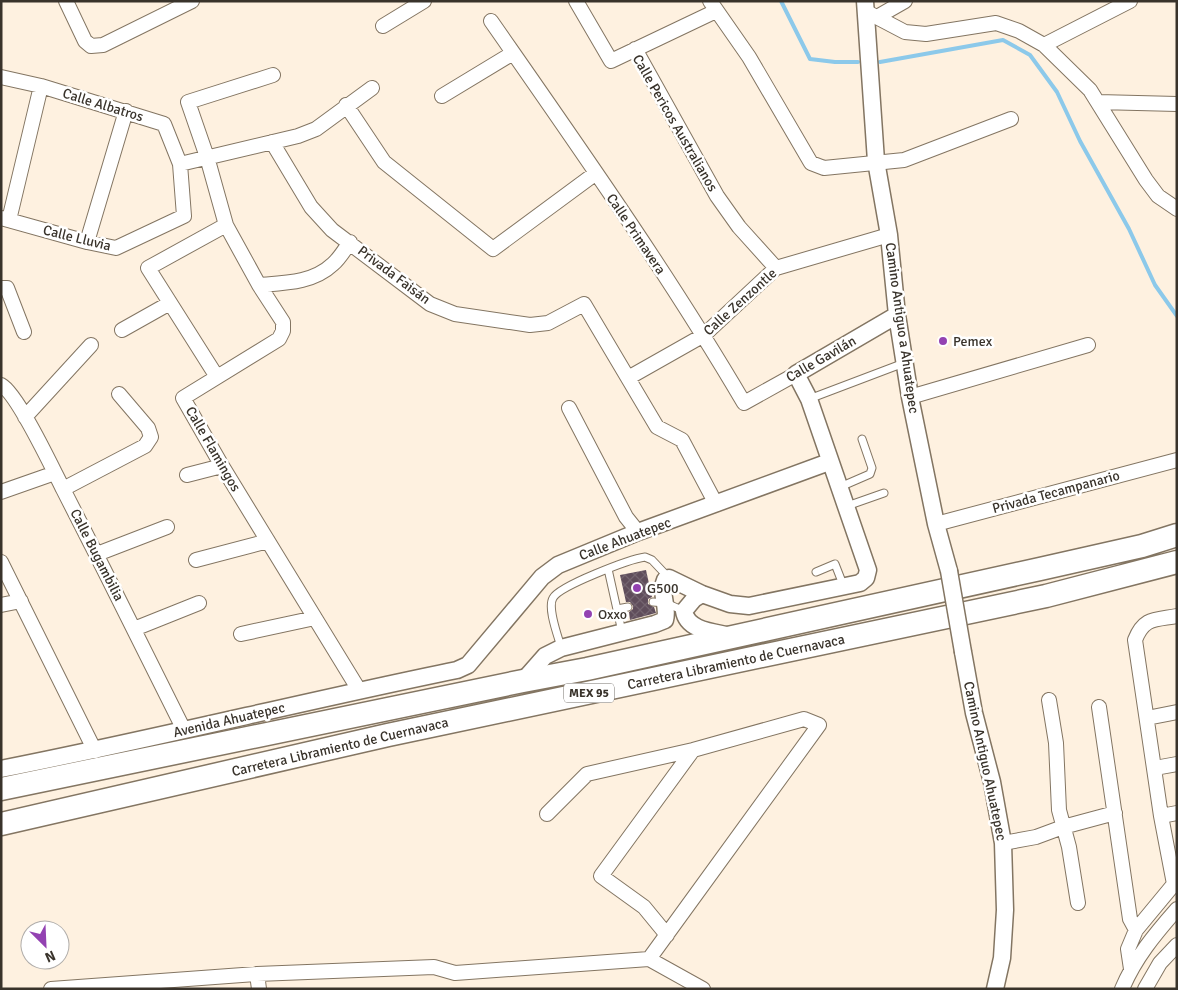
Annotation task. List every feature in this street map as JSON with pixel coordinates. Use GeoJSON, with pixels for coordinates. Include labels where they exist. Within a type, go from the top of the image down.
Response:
{"type":"FeatureCollection","features":[{"type":"Feature","properties":{"kind":"highway","name":"Carretera Libramiento de Cuernavaca"},"geometry":{"type":"LineString","coordinates":[[1,789],[523,680],[588,669],[1040,570],[1142,546],[1177,535]]}},
{"type":"Feature","properties":{"kind":"highway","name":"Carretera Libramiento de Cuernavaca"},"geometry":{"type":"LineString","coordinates":[[1,824],[388,735],[1046,596],[1177,562]]}},
{"type":"Feature","properties":{"kind":"street"},"geometry":{"type":"LineString","coordinates":[[66,1],[86,41],[91,46],[103,45],[192,1]]}},
{"type":"Feature","properties":{"kind":"street"},"geometry":{"type":"LineString","coordinates":[[383,26],[424,1]]}},
{"type":"Feature","properties":{"kind":"street","name":"Calle Pericos Australianos"},"geometry":{"type":"LineString","coordinates":[[576,1],[611,61],[635,49],[717,196],[739,227],[776,268]]}},
{"type":"Feature","properties":{"kind":"street"},"geometry":{"type":"LineString","coordinates":[[869,10],[905,1]]}},
{"type":"Feature","properties":{"kind":"street"},"geometry":{"type":"LineString","coordinates":[[1044,46],[1130,1]]}},
{"type":"Feature","properties":{"kind":"street"},"geometry":{"type":"LineString","coordinates":[[635,49],[713,6],[749,57],[811,163],[824,168],[876,161],[904,160],[1011,119]]}},
{"type":"Feature","properties":{"kind":"street"},"geometry":{"type":"LineString","coordinates":[[869,10],[905,32],[926,34],[996,24],[1019,31],[1044,46],[1090,90],[1146,180],[1158,196],[1177,209]]}},
{"type":"Feature","properties":{"kind":"street","name":"Camino Antiguo a Ahuatepec"},"geometry":{"type":"LineString","coordinates":[[869,10],[876,161],[889,236],[897,315],[910,397],[936,524],[949,571],[963,652]]}},
{"type":"Feature","properties":{"kind":"street","name":"Calle Primavera"},"geometry":{"type":"LineString","coordinates":[[491,21],[596,173],[704,335],[744,403]]}},
{"type":"Feature","properties":{"kind":"street"},"geometry":{"type":"LineString","coordinates":[[442,96],[513,53]]}},
{"type":"Feature","properties":{"kind":"street","name":"Calle Flamingos"},"geometry":{"type":"LineString","coordinates":[[273,76],[188,102],[207,157],[226,225],[259,285],[283,322],[283,330],[279,339],[184,398],[222,466],[359,690]]}},
{"type":"Feature","properties":{"kind":"street","name":"Calle Albatros"},"geometry":{"type":"LineString","coordinates":[[1,77],[41,86],[164,124],[180,164]]}},
{"type":"Feature","properties":{"kind":"street"},"geometry":{"type":"LineString","coordinates":[[5,219],[41,86]]}},
{"type":"Feature","properties":{"kind":"street"},"geometry":{"type":"LineString","coordinates":[[180,164],[298,136],[316,129],[346,105],[372,88]]}},
{"type":"Feature","properties":{"kind":"street"},"geometry":{"type":"LineString","coordinates":[[1098,102],[1177,104]]}},
{"type":"Feature","properties":{"kind":"street"},"geometry":{"type":"LineString","coordinates":[[346,105],[384,162],[493,249],[596,173]]}},
{"type":"Feature","properties":{"kind":"street"},"geometry":{"type":"LineString","coordinates":[[87,242],[126,111]]}},
{"type":"Feature","properties":{"kind":"street"},"geometry":{"type":"LineString","coordinates":[[259,285],[296,282],[315,277],[333,264],[350,242],[332,230],[311,207],[272,142]]}},
{"type":"Feature","properties":{"kind":"street","name":"Calle Lluvia"},"geometry":{"type":"LineString","coordinates":[[5,219],[87,242],[116,248],[184,216],[180,164]]}},
{"type":"Feature","properties":{"kind":"street"},"geometry":{"type":"LineString","coordinates":[[217,377],[148,268],[226,225]]}},
{"type":"Feature","properties":{"kind":"street","name":"Calle Zenzontle"},"geometry":{"type":"LineString","coordinates":[[628,378],[704,335],[776,268],[889,236]]}},
{"type":"Feature","properties":{"kind":"street","name":"Privada Faisán"},"geometry":{"type":"LineString","coordinates":[[350,242],[430,304],[455,314],[530,325],[548,323],[584,304],[628,378]]}},
{"type":"Feature","properties":{"kind":"street"},"geometry":{"type":"LineString","coordinates":[[1,288],[8,288],[24,332]]}},
{"type":"Feature","properties":{"kind":"street"},"geometry":{"type":"LineString","coordinates":[[122,330],[170,303]]}},
{"type":"Feature","properties":{"kind":"street","name":"Calle Gavilán"},"geometry":{"type":"LineString","coordinates":[[744,403],[897,315]]}},
{"type":"Feature","properties":{"kind":"street"},"geometry":{"type":"LineString","coordinates":[[25,417],[91,345]]}},
{"type":"Feature","properties":{"kind":"street"},"geometry":{"type":"LineString","coordinates":[[910,397],[1088,346]]}},
{"type":"Feature","properties":{"kind":"street"},"geometry":{"type":"LineString","coordinates":[[523,680],[545,656],[562,648],[665,620],[667,613],[660,603],[664,580],[669,578],[702,594],[730,604],[749,606],[844,587],[860,583],[866,578],[868,570],[809,399],[796,374]]}},
{"type":"Feature","properties":{"kind":"street"},"geometry":{"type":"LineString","coordinates":[[628,378],[657,427],[682,440],[716,504]]}},
{"type":"Feature","properties":{"kind":"street","name":"Calle Bugambilia"},"geometry":{"type":"LineString","coordinates":[[1,385],[7,388],[25,417],[63,488],[184,730]]}},
{"type":"Feature","properties":{"kind":"street"},"geometry":{"type":"LineString","coordinates":[[63,488],[145,446],[151,437],[148,428],[119,394]]}},
{"type":"Feature","properties":{"kind":"street"},"geometry":{"type":"LineString","coordinates":[[569,408],[626,517],[638,532]]}},
{"type":"Feature","properties":{"kind":"street","name":"Privada Tecampanario"},"geometry":{"type":"LineString","coordinates":[[936,524],[1177,460]]}},
{"type":"Feature","properties":{"kind":"street","name":"Calle Ahuatepec"},"geometry":{"type":"LineString","coordinates":[[457,670],[468,665],[542,577],[558,565],[638,532],[830,462]]}},
{"type":"Feature","properties":{"kind":"street"},"geometry":{"type":"LineString","coordinates":[[187,475],[222,466]]}},
{"type":"Feature","properties":{"kind":"street"},"geometry":{"type":"LineString","coordinates":[[1,492],[55,473]]}},
{"type":"Feature","properties":{"kind":"street"},"geometry":{"type":"LineString","coordinates":[[97,554],[167,527]]}},
{"type":"Feature","properties":{"kind":"street"},"geometry":{"type":"LineString","coordinates":[[196,560],[268,541]]}},
{"type":"Feature","properties":{"kind":"street"},"geometry":{"type":"LineString","coordinates":[[1,562],[95,751]]}},
{"type":"Feature","properties":{"kind":"street"},"geometry":{"type":"LineString","coordinates":[[702,594],[694,599],[684,611],[689,623],[695,627],[734,636]]}},
{"type":"Feature","properties":{"kind":"street"},"geometry":{"type":"LineString","coordinates":[[1,605],[21,601]]}},
{"type":"Feature","properties":{"kind":"street"},"geometry":{"type":"LineString","coordinates":[[134,629],[198,604]]}},
{"type":"Feature","properties":{"kind":"street"},"geometry":{"type":"LineString","coordinates":[[1131,968],[1128,949],[1136,930],[1175,883],[1161,816],[1135,640],[1139,629],[1147,621],[1177,616]]}},
{"type":"Feature","properties":{"kind":"street"},"geometry":{"type":"LineString","coordinates":[[241,634],[315,618]]}},
{"type":"Feature","properties":{"kind":"street","name":"Camino Antiguo Ahuatepec"},"geometry":{"type":"LineString","coordinates":[[963,652],[974,713],[992,782],[1003,844],[1006,910],[1002,958],[995,989]]}},
{"type":"Feature","properties":{"kind":"street","name":"Avenida Ahuatepec"},"geometry":{"type":"LineString","coordinates":[[1,769],[95,751],[359,690],[457,670]]}},
{"type":"Feature","properties":{"kind":"street"},"geometry":{"type":"LineString","coordinates":[[1049,700],[1056,743],[1059,810],[1069,848],[1078,903]]}},
{"type":"Feature","properties":{"kind":"street"},"geometry":{"type":"LineString","coordinates":[[1099,707],[1130,918],[1136,930]]}},
{"type":"Feature","properties":{"kind":"street"},"geometry":{"type":"LineString","coordinates":[[1147,718],[1177,712]]}},
{"type":"Feature","properties":{"kind":"street"},"geometry":{"type":"LineString","coordinates":[[547,814],[587,774],[693,750],[804,719],[819,725],[667,936],[649,958]]}},
{"type":"Feature","properties":{"kind":"street"},"geometry":{"type":"LineString","coordinates":[[667,936],[644,907],[601,876],[693,750]]}},
{"type":"Feature","properties":{"kind":"street"},"geometry":{"type":"LineString","coordinates":[[1154,768],[1177,764]]}},
{"type":"Feature","properties":{"kind":"street"},"geometry":{"type":"LineString","coordinates":[[1003,844],[1036,837],[1063,827],[1115,813]]}},
{"type":"Feature","properties":{"kind":"street"},"geometry":{"type":"LineString","coordinates":[[1161,816],[1177,813]]}},
{"type":"Feature","properties":{"kind":"street"},"geometry":{"type":"LineString","coordinates":[[1122,989],[1131,968],[1152,936],[1177,909]]}},
{"type":"Feature","properties":{"kind":"street"},"geometry":{"type":"LineString","coordinates":[[1145,989],[1160,963],[1177,945]]}},
{"type":"Feature","properties":{"kind":"street"},"geometry":{"type":"LineString","coordinates":[[51,989],[138,985],[257,974],[434,967],[455,973],[649,958],[703,989]]}},
{"type":"Feature","properties":{"kind":"street"},"geometry":{"type":"LineString","coordinates":[[257,974],[259,989]]}},
{"type":"Feature","properties":{"kind":"lane"},"geometry":{"type":"LineString","coordinates":[[809,399],[905,363]]}},
{"type":"Feature","properties":{"kind":"lane"},"geometry":{"type":"LineString","coordinates":[[839,488],[870,474],[872,468],[862,439]]}},
{"type":"Feature","properties":{"kind":"lane"},"geometry":{"type":"LineString","coordinates":[[845,507],[884,493]]}},
{"type":"Feature","properties":{"kind":"lane"},"geometry":{"type":"LineString","coordinates":[[562,648],[551,609],[552,598],[561,590],[608,569],[645,557],[652,560],[669,578]]}},
{"type":"Feature","properties":{"kind":"lane"},"geometry":{"type":"LineString","coordinates":[[816,572],[834,564],[844,587]]}},
{"type":"Feature","properties":{"kind":"lane"},"geometry":{"type":"LineString","coordinates":[[608,569],[622,632]]}},
{"type":"Feature","properties":{"kind":"lane"},"geometry":{"type":"LineString","coordinates":[[660,603],[684,611]]}},
{"type":"Feature","properties":{"kind":"lane"},"geometry":{"type":"LineString","coordinates":[[617,609],[628,607]]}},
{"type":"Feature","properties":{"kind":"building","name":"G500"},"geometry":{"type":"Polygon","coordinates":[[[646,570],[652,597],[648,599],[648,604],[654,607],[656,613],[630,620],[629,612],[633,609],[633,606],[630,602],[626,602],[620,575],[646,570]]]}},
{"type":"Feature","properties":{"kind":"waterway"},"geometry":{"type":"LineString","coordinates":[[781,1],[810,59],[858,62]]}},
{"type":"Feature","properties":{"kind":"waterway"},"geometry":{"type":"LineString","coordinates":[[880,62],[1003,40],[1030,55],[1057,92],[1080,141],[1129,229],[1155,285],[1177,316]]}},
{"type":"Feature","properties":{"kind":"place","name":"Pemex"},"geometry":{"type":"Point","coordinates":[943,341]}},
{"type":"Feature","properties":{"kind":"place","name":"G500"},"geometry":{"type":"Point","coordinates":[637,588]}},
{"type":"Feature","properties":{"kind":"place","name":"Oxxo"},"geometry":{"type":"Point","coordinates":[588,614]}}]}
